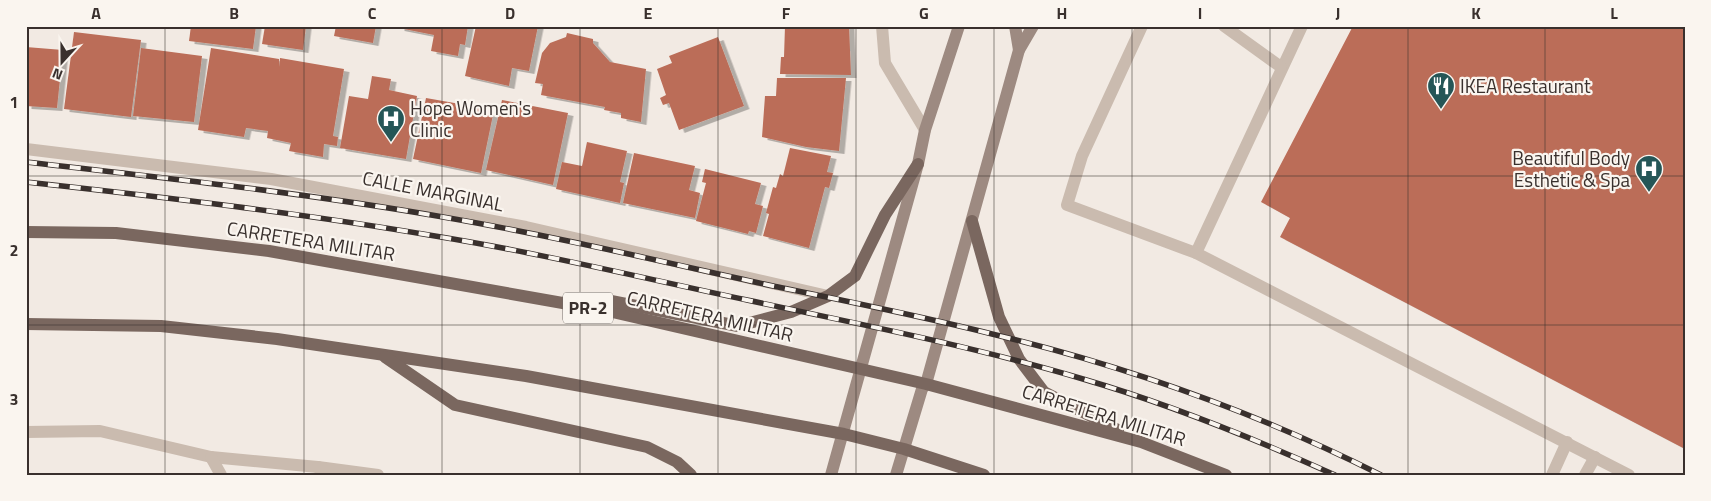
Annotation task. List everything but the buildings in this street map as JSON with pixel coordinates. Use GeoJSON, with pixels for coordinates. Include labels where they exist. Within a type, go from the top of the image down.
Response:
{"type":"FeatureCollection","features":[{"type":"Feature","properties":{"kind":"main road"},"geometry":{"type":"LineString","coordinates":[[575,306],[611,301],[738,326],[791,312],[828,296],[855,276],[885,215],[918,164]]}},
{"type":"Feature","properties":{"kind":"main road"},"geometry":{"type":"LineString","coordinates":[[972,221],[999,317],[1024,366],[1044,392],[1141,442]]}},
{"type":"Feature","properties":{"kind":"main road","name":"CARRETERA MILITAR"},"geometry":{"type":"LineString","coordinates":[[26,232],[116,233],[269,251],[575,306],[861,369],[1141,442],[1226,475]]}},
{"type":"Feature","properties":{"kind":"main road"},"geometry":{"type":"LineString","coordinates":[[26,324],[160,326],[381,354],[526,376],[844,434],[904,449],[984,475]]}},
{"type":"Feature","properties":{"kind":"main road"},"geometry":{"type":"LineString","coordinates":[[381,354],[455,405],[647,447],[677,462],[691,475]]}},
{"type":"Feature","properties":{"kind":"street"},"geometry":{"type":"LineString","coordinates":[[882,26],[885,63],[925,130]]}},
{"type":"Feature","properties":{"kind":"street"},"geometry":{"type":"LineString","coordinates":[[832,475],[918,164],[925,130],[959,26]]}},
{"type":"Feature","properties":{"kind":"street"},"geometry":{"type":"LineString","coordinates":[[1015,26],[1019,50]]}},
{"type":"Feature","properties":{"kind":"street"},"geometry":{"type":"LineString","coordinates":[[896,475],[972,221],[1019,50],[1033,26]]}},
{"type":"Feature","properties":{"kind":"street"},"geometry":{"type":"LineString","coordinates":[[1142,26],[1082,156],[1067,205],[1196,253],[1629,475]]}},
{"type":"Feature","properties":{"kind":"street"},"geometry":{"type":"LineString","coordinates":[[1224,26],[1281,67]]}},
{"type":"Feature","properties":{"kind":"street"},"geometry":{"type":"LineString","coordinates":[[1196,253],[1281,67],[1302,26]]}},
{"type":"Feature","properties":{"kind":"street","name":"CALLE MARGINAL"},"geometry":{"type":"LineString","coordinates":[[26,149],[280,181],[526,227],[828,296]]}},
{"type":"Feature","properties":{"kind":"street"},"geometry":{"type":"LineString","coordinates":[[26,432],[100,431],[211,456],[321,471],[378,475]]}},
{"type":"Feature","properties":{"kind":"street"},"geometry":{"type":"LineString","coordinates":[[1552,475],[1567,442]]}},
{"type":"Feature","properties":{"kind":"street"},"geometry":{"type":"LineString","coordinates":[[211,456],[221,475]]}},
{"type":"Feature","properties":{"kind":"street"},"geometry":{"type":"LineString","coordinates":[[1585,475],[1595,457]]}},
{"type":"Feature","properties":{"kind":"railway"},"geometry":{"type":"LineString","coordinates":[[26,162],[287,193],[485,224],[938,321],[1092,361],[1191,393],[1287,431],[1381,475]]}},
{"type":"Feature","properties":{"kind":"railway"},"geometry":{"type":"LineString","coordinates":[[26,182],[282,213],[474,243],[591,266],[915,336],[1041,367],[1147,399],[1242,435],[1335,475]]}},
{"type":"Feature","properties":{"kind":"place","name":"IKEA Restaurant"},"geometry":{"type":"Point","coordinates":[1441,110]}},
{"type":"Feature","properties":{"kind":"place","name":"Hope Women's Clinic"},"geometry":{"type":"Point","coordinates":[391,143]}},
{"type":"Feature","properties":{"kind":"place","name":"Beautiful Body Esthetic & Spa"},"geometry":{"type":"Point","coordinates":[1649,193]}}]}
